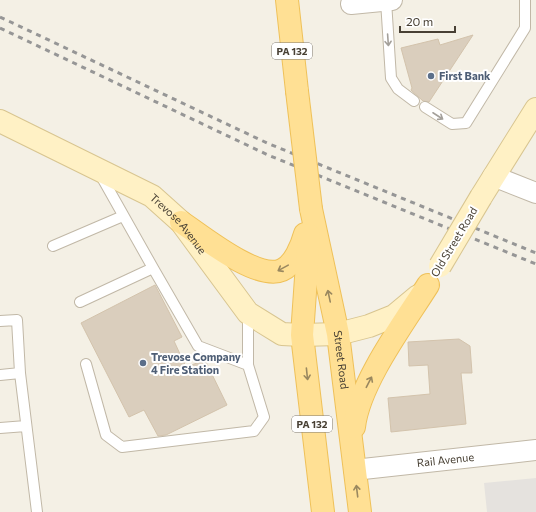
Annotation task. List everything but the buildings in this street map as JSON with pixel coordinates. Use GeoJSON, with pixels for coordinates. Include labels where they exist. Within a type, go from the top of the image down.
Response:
{"type":"FeatureCollection","features":[{"type":"Feature","properties":{"kind":"main road","name":"Street Road"},"geometry":{"type":"LineString","coordinates":[[287,0],[311,210],[338,334],[360,512]]}},
{"type":"Feature","properties":{"kind":"main road","name":"Street Road"},"geometry":{"type":"LineString","coordinates":[[311,210],[302,335],[323,512]]}},
{"type":"Feature","properties":{"kind":"main road"},"geometry":{"type":"LineString","coordinates":[[181,222],[243,262],[268,272],[275,272],[287,267],[298,251],[304,239],[311,210]]}},
{"type":"Feature","properties":{"kind":"main road"},"geometry":{"type":"LineString","coordinates":[[352,446],[356,412],[368,384],[428,285]]}},
{"type":"Feature","properties":{"kind":"street","name":"Old Street Road"},"geometry":{"type":"LineString","coordinates":[[338,334],[368,326],[394,316],[412,302],[428,285],[482,197],[493,176],[536,109]]}},
{"type":"Feature","properties":{"kind":"street","name":"Trevose Avenue"},"geometry":{"type":"LineString","coordinates":[[0,121],[152,196],[181,222],[248,313],[282,334],[338,334]]}},
{"type":"Feature","properties":{"kind":"street"},"geometry":{"type":"LineString","coordinates":[[493,176],[536,193]]}},
{"type":"Feature","properties":{"kind":"street","name":"Rail Avenue"},"geometry":{"type":"LineString","coordinates":[[354,470],[536,450]]}},
{"type":"Feature","properties":{"kind":"lane"},"geometry":{"type":"LineString","coordinates":[[425,107],[452,124],[466,123],[525,28],[525,0]]}},
{"type":"Feature","properties":{"kind":"lane"},"geometry":{"type":"LineString","coordinates":[[372,1],[391,78],[398,89],[414,101]]}},
{"type":"Feature","properties":{"kind":"lane"},"geometry":{"type":"LineString","coordinates":[[96,168],[198,346],[248,365]]}},
{"type":"Feature","properties":{"kind":"lane"},"geometry":{"type":"LineString","coordinates":[[53,246],[124,216]]}},
{"type":"Feature","properties":{"kind":"lane"},"geometry":{"type":"LineString","coordinates":[[80,302],[153,268]]}},
{"type":"Feature","properties":{"kind":"lane"},"geometry":{"type":"LineString","coordinates":[[86,364],[106,435],[122,447],[254,431],[264,417],[248,365],[248,313]]}},
{"type":"Feature","properties":{"kind":"lane"},"geometry":{"type":"LineString","coordinates":[[0,321],[17,320],[20,373],[37,512]]}},
{"type":"Feature","properties":{"kind":"lane"},"geometry":{"type":"LineString","coordinates":[[0,375],[20,373]]}},
{"type":"Feature","properties":{"kind":"lane"},"geometry":{"type":"LineString","coordinates":[[0,428],[26,426]]}},
{"type":"Feature","properties":{"kind":"shaded area"},"geometry":{"type":"Polygon","coordinates":[[[536,478],[536,512],[487,512],[484,483],[536,478]]]}},
{"type":"Feature","properties":{"kind":"railway"},"geometry":{"type":"LineString","coordinates":[[0,17],[267,143],[536,253]]}},
{"type":"Feature","properties":{"kind":"railway"},"geometry":{"type":"LineString","coordinates":[[0,28],[268,155],[536,264]]}},
{"type":"Feature","properties":{"kind":"place","name":"First Bank"},"geometry":{"type":"Point","coordinates":[431,76]}},
{"type":"Feature","properties":{"kind":"place","name":"Trevose Company 4 Fire Station"},"geometry":{"type":"Point","coordinates":[143,363]}}]}
